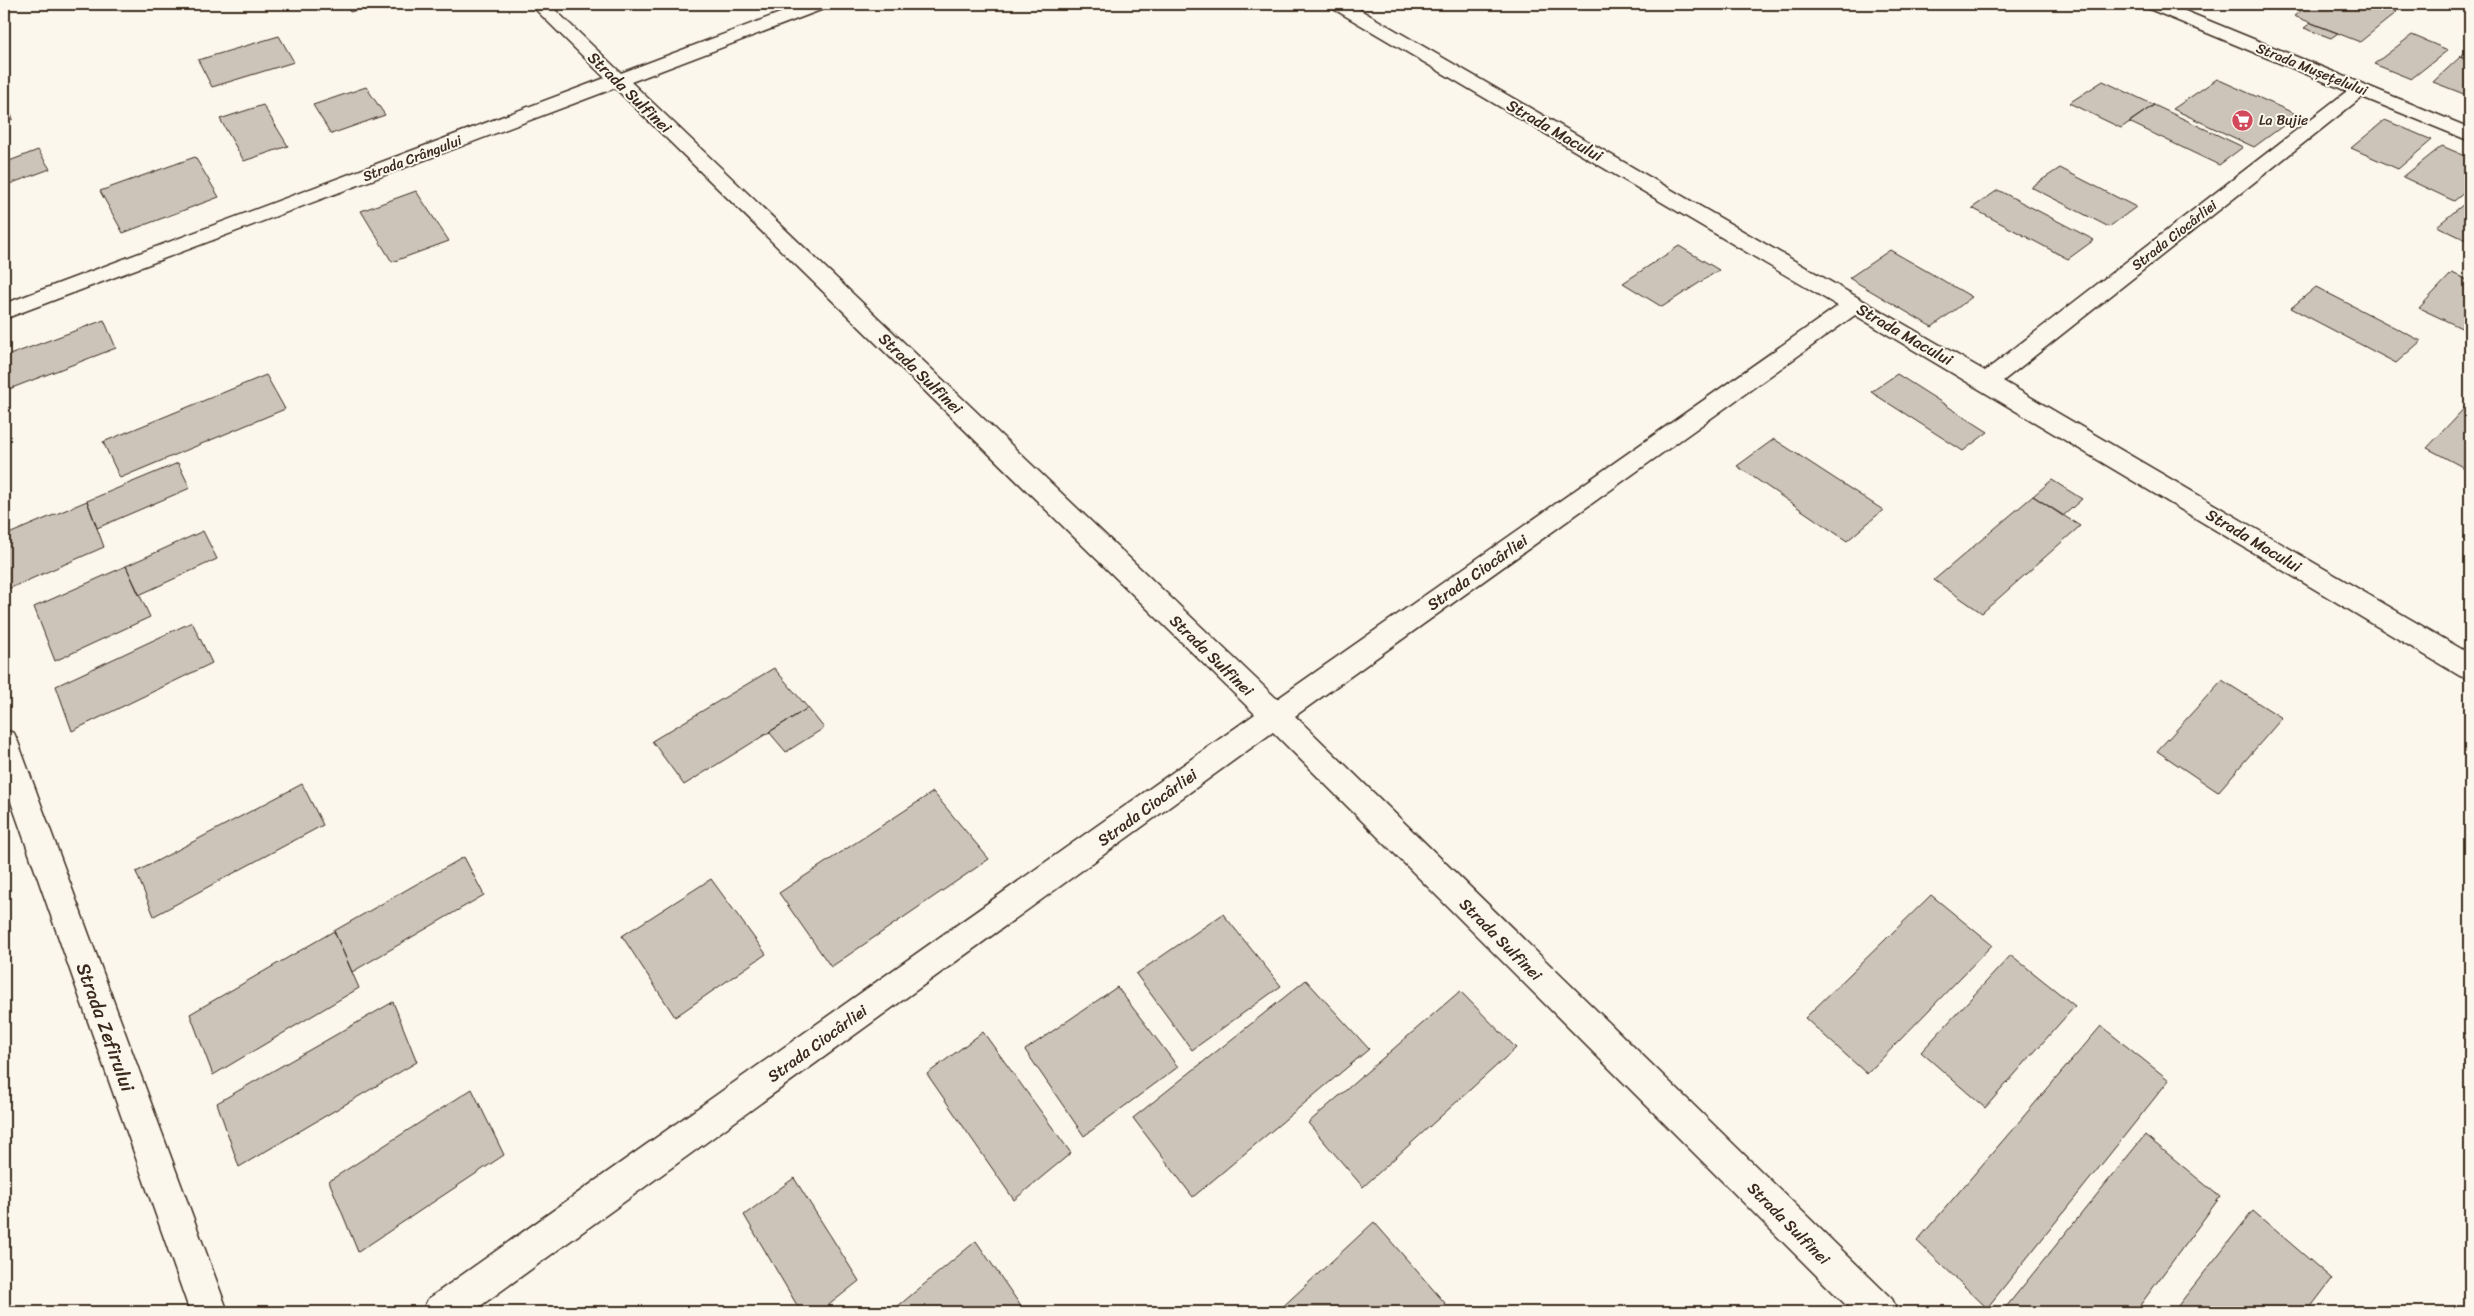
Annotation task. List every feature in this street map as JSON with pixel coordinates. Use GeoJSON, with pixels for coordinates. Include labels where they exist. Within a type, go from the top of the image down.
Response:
{"type":"FeatureCollection","features":[{"type":"Feature","properties":{"kind":"street","name":"Strada Sulfinei"},"geometry":{"type":"LineString","coordinates":[[539,4],[1275,715],[1879,1312]]}},
{"type":"Feature","properties":{"kind":"street","name":"Strada Crângului"},"geometry":{"type":"LineString","coordinates":[[4,312],[820,4]]}},
{"type":"Feature","properties":{"kind":"street","name":"Strada Macului"},"geometry":{"type":"LineString","coordinates":[[1338,4],[1986,382],[2470,668]]}},
{"type":"Feature","properties":{"kind":"street","name":"Strada Mușețelului"},"geometry":{"type":"LineString","coordinates":[[2153,4],[2470,135]]}},
{"type":"Feature","properties":{"kind":"street","name":"Strada Ciocârliei"},"geometry":{"type":"LineString","coordinates":[[1986,382],[2361,89]]}},
{"type":"Feature","properties":{"kind":"street","name":"Strada Ciocârliei"},"geometry":{"type":"LineString","coordinates":[[441,1312],[1275,715],[1854,305]]}},
{"type":"Feature","properties":{"kind":"street","name":"Strada Zefirului"},"geometry":{"type":"LineString","coordinates":[[4,742],[209,1312]]}},
{"type":"Feature","properties":{"kind":"building"},"geometry":{"type":"Polygon","coordinates":[[[345,4],[378,4],[350,12],[345,4]]]}},
{"type":"Feature","properties":{"kind":"building"},"geometry":{"type":"Polygon","coordinates":[[[2310,4],[2376,4],[2397,12],[2360,42],[2294,16],[2310,4]]]}},
{"type":"Feature","properties":{"kind":"building"},"geometry":{"type":"Polygon","coordinates":[[[2311,23],[2338,33],[2331,38],[2304,28],[2311,23]]]}},
{"type":"Feature","properties":{"kind":"building"},"geometry":{"type":"Polygon","coordinates":[[[2412,35],[2448,50],[2411,79],[2374,64],[2412,35]]]}},
{"type":"Feature","properties":{"kind":"building"},"geometry":{"type":"Polygon","coordinates":[[[279,36],[294,62],[212,87],[198,60],[279,36]]]}},
{"type":"Feature","properties":{"kind":"building"},"geometry":{"type":"Polygon","coordinates":[[[2470,48],[2470,61],[2460,57],[2470,48]]]}},
{"type":"Feature","properties":{"kind":"building"},"geometry":{"type":"Polygon","coordinates":[[[2460,57],[2470,61],[2469,96],[2433,82],[2460,57]]]}},
{"type":"Feature","properties":{"kind":"building"},"geometry":{"type":"Polygon","coordinates":[[[2217,79],[2298,115],[2254,147],[2173,109],[2217,79]]]}},
{"type":"Feature","properties":{"kind":"building"},"geometry":{"type":"Polygon","coordinates":[[[2103,81],[2154,105],[2121,128],[2069,103],[2103,81]]]}},
{"type":"Feature","properties":{"kind":"building"},"geometry":{"type":"Polygon","coordinates":[[[366,87],[385,115],[331,134],[313,105],[366,87]]]}},
{"type":"Feature","properties":{"kind":"building"},"geometry":{"type":"Polygon","coordinates":[[[4,101],[13,119],[4,122],[4,101]]]}},
{"type":"Feature","properties":{"kind":"building"},"geometry":{"type":"Polygon","coordinates":[[[263,105],[288,146],[244,161],[220,119],[263,105]]]}},
{"type":"Feature","properties":{"kind":"building"},"geometry":{"type":"Polygon","coordinates":[[[2154,105],[2243,147],[2219,165],[2129,122],[2154,105]]]}},
{"type":"Feature","properties":{"kind":"building"},"geometry":{"type":"Polygon","coordinates":[[[2385,120],[2432,140],[2398,169],[2351,148],[2385,120]]]}},
{"type":"Feature","properties":{"kind":"building"},"geometry":{"type":"Polygon","coordinates":[[[2442,146],[2470,158],[2470,188],[2454,201],[2403,177],[2442,146]]]}},
{"type":"Feature","properties":{"kind":"building"},"geometry":{"type":"Polygon","coordinates":[[[38,150],[50,169],[4,186],[4,163],[38,150]]]}},
{"type":"Feature","properties":{"kind":"building"},"geometry":{"type":"Polygon","coordinates":[[[195,157],[219,197],[123,233],[100,191],[195,157]]]}},
{"type":"Feature","properties":{"kind":"building"},"geometry":{"type":"Polygon","coordinates":[[[2060,168],[2136,207],[2109,227],[2031,187],[2060,168]]]}},
{"type":"Feature","properties":{"kind":"building"},"geometry":{"type":"Polygon","coordinates":[[[1998,190],[2094,240],[2068,259],[1972,208],[1998,190]]]}},
{"type":"Feature","properties":{"kind":"building"},"geometry":{"type":"Polygon","coordinates":[[[416,191],[449,241],[392,262],[361,211],[416,191]]]}},
{"type":"Feature","properties":{"kind":"building"},"geometry":{"type":"Polygon","coordinates":[[[2470,199],[2470,242],[2437,226],[2470,199]]]}},
{"type":"Feature","properties":{"kind":"building"},"geometry":{"type":"Polygon","coordinates":[[[1679,246],[1719,270],[1662,307],[1623,283],[1679,246]]]}},
{"type":"Feature","properties":{"kind":"building"},"geometry":{"type":"Polygon","coordinates":[[[1890,250],[1972,297],[1932,327],[1849,278],[1890,250]]]}},
{"type":"Feature","properties":{"kind":"building"},"geometry":{"type":"Polygon","coordinates":[[[2452,273],[2470,281],[2470,332],[2419,308],[2452,273]]]}},
{"type":"Feature","properties":{"kind":"building"},"geometry":{"type":"Polygon","coordinates":[[[2316,287],[2421,341],[2396,363],[2291,308],[2316,287]]]}},
{"type":"Feature","properties":{"kind":"building"},"geometry":{"type":"Polygon","coordinates":[[[104,320],[116,348],[4,391],[4,357],[104,320]]]}},
{"type":"Feature","properties":{"kind":"building"},"geometry":{"type":"Polygon","coordinates":[[[1897,374],[1988,432],[1963,451],[1871,392],[1897,374]]]}},
{"type":"Feature","properties":{"kind":"building"},"geometry":{"type":"Polygon","coordinates":[[[266,375],[285,409],[120,478],[103,442],[266,375]]]}},
{"type":"Feature","properties":{"kind":"building"},"geometry":{"type":"Polygon","coordinates":[[[2470,402],[2470,471],[2427,448],[2470,402]]]}},
{"type":"Feature","properties":{"kind":"building"},"geometry":{"type":"Polygon","coordinates":[[[1774,439],[1883,510],[1847,541],[1737,466],[1774,439]]]}},
{"type":"Feature","properties":{"kind":"building"},"geometry":{"type":"Polygon","coordinates":[[[178,463],[190,488],[97,528],[87,501],[178,463]]]}},
{"type":"Feature","properties":{"kind":"building"},"geometry":{"type":"Polygon","coordinates":[[[2052,480],[2082,499],[2063,516],[2033,496],[2052,480]]]}},
{"type":"Feature","properties":{"kind":"building"},"geometry":{"type":"Polygon","coordinates":[[[2033,496],[2080,526],[1982,613],[1934,580],[2033,496]]]}},
{"type":"Feature","properties":{"kind":"building"},"geometry":{"type":"Polygon","coordinates":[[[87,501],[104,547],[8,589],[4,578],[4,536],[87,501]]]}},
{"type":"Feature","properties":{"kind":"building"},"geometry":{"type":"Polygon","coordinates":[[[203,531],[217,559],[139,595],[126,566],[203,531]]]}},
{"type":"Feature","properties":{"kind":"building"},"geometry":{"type":"Polygon","coordinates":[[[126,566],[150,617],[55,661],[34,607],[126,566]]]}},
{"type":"Feature","properties":{"kind":"building"},"geometry":{"type":"Polygon","coordinates":[[[192,622],[212,663],[72,731],[56,686],[192,622]]]}},
{"type":"Feature","properties":{"kind":"building"},"geometry":{"type":"Polygon","coordinates":[[[774,668],[808,708],[684,785],[652,741],[774,668]]]}},
{"type":"Feature","properties":{"kind":"building"},"geometry":{"type":"Polygon","coordinates":[[[2222,680],[2282,718],[2218,792],[2157,751],[2222,680]]]}},
{"type":"Feature","properties":{"kind":"building"},"geometry":{"type":"Polygon","coordinates":[[[808,708],[824,728],[786,752],[769,732],[808,708]]]}},
{"type":"Feature","properties":{"kind":"building"},"geometry":{"type":"Polygon","coordinates":[[[302,784],[323,825],[154,916],[136,872],[302,784]]]}},
{"type":"Feature","properties":{"kind":"building"},"geometry":{"type":"Polygon","coordinates":[[[933,792],[989,859],[831,967],[779,893],[933,792]]]}},
{"type":"Feature","properties":{"kind":"building"},"geometry":{"type":"Polygon","coordinates":[[[464,857],[484,895],[352,972],[334,931],[464,857]]]}},
{"type":"Feature","properties":{"kind":"building"},"geometry":{"type":"Polygon","coordinates":[[[711,879],[766,954],[675,1017],[622,936],[711,879]]]}},
{"type":"Feature","properties":{"kind":"building"},"geometry":{"type":"Polygon","coordinates":[[[1931,895],[1992,945],[1867,1074],[1805,1018],[1931,895]]]}},
{"type":"Feature","properties":{"kind":"building"},"geometry":{"type":"Polygon","coordinates":[[[1223,914],[1281,986],[1192,1050],[1136,974],[1223,914]]]}},
{"type":"Feature","properties":{"kind":"building"},"geometry":{"type":"Polygon","coordinates":[[[334,931],[359,988],[213,1075],[190,1014],[334,931]]]}},
{"type":"Feature","properties":{"kind":"building"},"geometry":{"type":"Polygon","coordinates":[[[2011,955],[2075,1006],[1985,1108],[1921,1052],[2011,955]]]}},
{"type":"Feature","properties":{"kind":"building"},"geometry":{"type":"Polygon","coordinates":[[[1306,980],[1369,1049],[1193,1197],[1133,1118],[1306,980]]]}},
{"type":"Feature","properties":{"kind":"building"},"geometry":{"type":"Polygon","coordinates":[[[1117,987],[1178,1067],[1084,1136],[1025,1050],[1117,987]]]}},
{"type":"Feature","properties":{"kind":"building"},"geometry":{"type":"Polygon","coordinates":[[[1460,991],[1516,1048],[1363,1187],[1308,1123],[1460,991]]]}},
{"type":"Feature","properties":{"kind":"building"},"geometry":{"type":"Polygon","coordinates":[[[393,1002],[417,1062],[239,1167],[217,1103],[393,1002]]]}},
{"type":"Feature","properties":{"kind":"building"},"geometry":{"type":"Polygon","coordinates":[[[2101,1026],[2169,1080],[1987,1308],[1917,1241],[2101,1026]]]}},
{"type":"Feature","properties":{"kind":"building"},"geometry":{"type":"Polygon","coordinates":[[[983,1032],[1071,1153],[1014,1200],[927,1074],[983,1032]]]}},
{"type":"Feature","properties":{"kind":"building"},"geometry":{"type":"Polygon","coordinates":[[[472,1089],[504,1155],[358,1252],[329,1181],[472,1089]]]}},
{"type":"Feature","properties":{"kind":"building"},"geometry":{"type":"Polygon","coordinates":[[[2145,1135],[2220,1197],[2135,1312],[2002,1312],[2145,1135]]]}},
{"type":"Feature","properties":{"kind":"building"},"geometry":{"type":"Polygon","coordinates":[[[794,1178],[859,1281],[820,1312],[801,1312],[744,1215],[794,1178]]]}},
{"type":"Feature","properties":{"kind":"building"},"geometry":{"type":"Polygon","coordinates":[[[2253,1211],[2332,1279],[2307,1312],[2173,1312],[2253,1211]]]}},
{"type":"Feature","properties":{"kind":"building"},"geometry":{"type":"Polygon","coordinates":[[[1374,1222],[1445,1303],[1436,1312],[1277,1312],[1374,1222]]]}},
{"type":"Feature","properties":{"kind":"building"},"geometry":{"type":"Polygon","coordinates":[[[976,1241],[1025,1312],[891,1312],[976,1241]]]}},
{"type":"Feature","properties":{"kind":"place","name":"La Bujie"},"geometry":{"type":"Point","coordinates":[2243,120]}}]}
